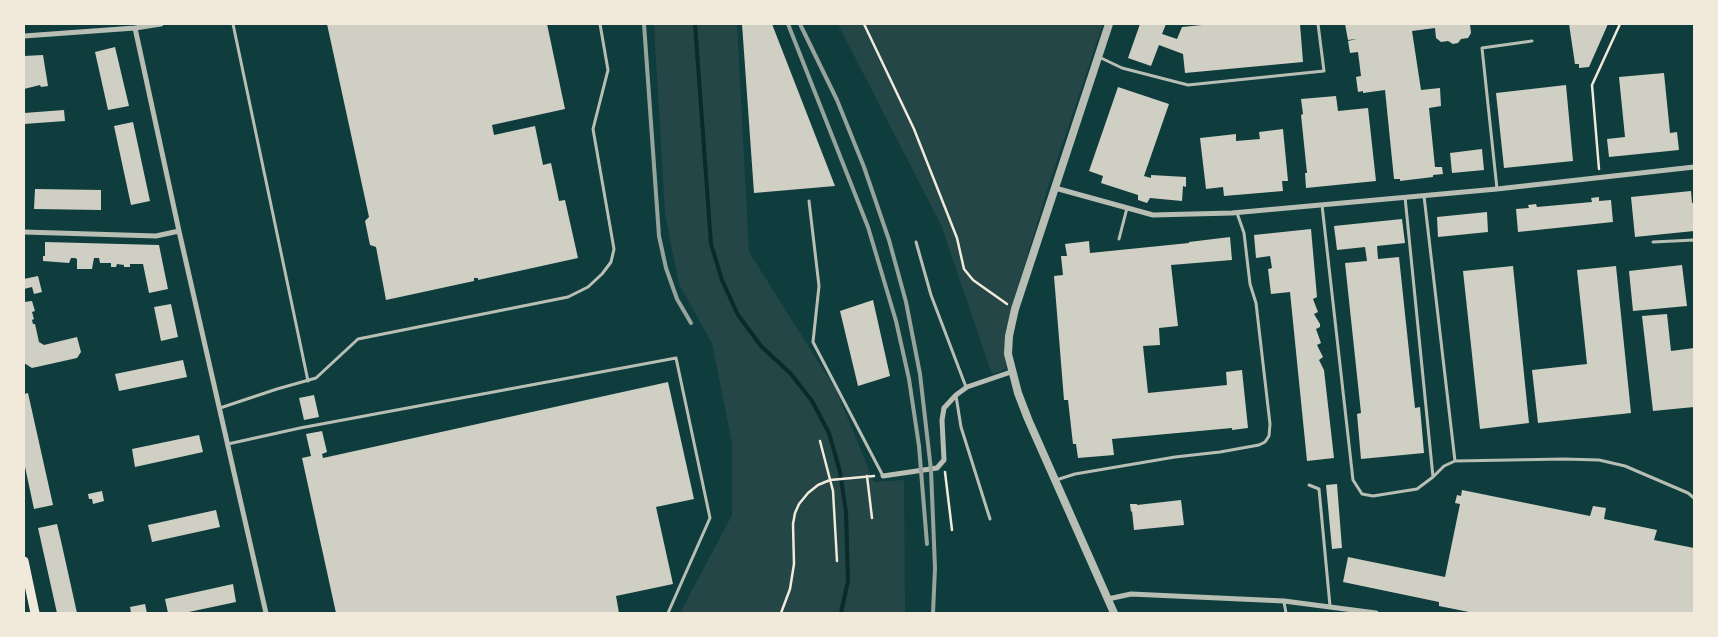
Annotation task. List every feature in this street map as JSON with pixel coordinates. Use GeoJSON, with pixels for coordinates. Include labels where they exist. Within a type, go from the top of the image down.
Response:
{"type":"FeatureCollection","features":[{"type":"Feature","properties":{"kind":"main road"},"geometry":{"type":"LineString","coordinates":[[24,561],[35,613]]}},
{"type":"Feature","properties":{"kind":"street"},"geometry":{"type":"LineString","coordinates":[[24,36],[135,28],[161,24]]}},
{"type":"Feature","properties":{"kind":"street"},"geometry":{"type":"LineString","coordinates":[[1109,24],[1013,316],[1008,354],[1011,372],[1025,411],[1114,613]]}},
{"type":"Feature","properties":{"kind":"street"},"geometry":{"type":"LineString","coordinates":[[135,28],[266,613]]}},
{"type":"Feature","properties":{"kind":"street"},"geometry":{"type":"LineString","coordinates":[[1054,188],[1154,216],[1237,213],[1497,189],[1694,167]]}},
{"type":"Feature","properties":{"kind":"street"},"geometry":{"type":"LineString","coordinates":[[24,232],[156,236],[179,231]]}},
{"type":"Feature","properties":{"kind":"street"},"geometry":{"type":"LineString","coordinates":[[883,476],[937,468],[944,460],[942,420],[944,408],[956,395],[967,387],[1011,372]]}},
{"type":"Feature","properties":{"kind":"street"},"geometry":{"type":"LineString","coordinates":[[1108,600],[1131,594],[1284,601],[1376,613]]}},
{"type":"Feature","properties":{"kind":"lane"},"geometry":{"type":"LineString","coordinates":[[233,24],[308,381]]}},
{"type":"Feature","properties":{"kind":"lane"},"geometry":{"type":"LineString","coordinates":[[220,408],[316,378],[358,339],[568,296],[588,287],[602,274],[611,262],[614,249],[593,129],[608,70],[600,24]]}},
{"type":"Feature","properties":{"kind":"lane"},"geometry":{"type":"LineString","coordinates":[[1098,57],[1122,68],[1188,86],[1324,71],[1318,24]]}},
{"type":"Feature","properties":{"kind":"lane"},"geometry":{"type":"LineString","coordinates":[[1497,189],[1482,48],[1532,41]]}},
{"type":"Feature","properties":{"kind":"lane"},"geometry":{"type":"LineString","coordinates":[[1424,196],[1454,461]]}},
{"type":"Feature","properties":{"kind":"lane"},"geometry":{"type":"LineString","coordinates":[[1405,197],[1433,477]]}},
{"type":"Feature","properties":{"kind":"lane"},"geometry":{"type":"LineString","coordinates":[[809,201],[819,286],[812,342],[883,476]]}},
{"type":"Feature","properties":{"kind":"lane"},"geometry":{"type":"LineString","coordinates":[[1322,205],[1353,480],[1362,494],[1373,496],[1417,489],[1444,466],[1454,461],[1599,460],[1625,466],[1688,493],[1694,498]]}},
{"type":"Feature","properties":{"kind":"lane"},"geometry":{"type":"LineString","coordinates":[[1119,239],[1127,208]]}},
{"type":"Feature","properties":{"kind":"lane"},"geometry":{"type":"LineString","coordinates":[[1056,480],[1094,471],[1175,457],[1220,452],[1259,445],[1265,442],[1269,436],[1270,424],[1256,303],[1250,284],[1244,233],[1237,213]]}},
{"type":"Feature","properties":{"kind":"lane"},"geometry":{"type":"LineString","coordinates":[[1653,242],[1694,240]]}},
{"type":"Feature","properties":{"kind":"lane"},"geometry":{"type":"LineString","coordinates":[[916,242],[931,295],[967,387]]}},
{"type":"Feature","properties":{"kind":"lane"},"geometry":{"type":"LineString","coordinates":[[228,444],[300,428],[676,358],[710,518],[668,613]]}},
{"type":"Feature","properties":{"kind":"lane"},"geometry":{"type":"LineString","coordinates":[[956,395],[961,427],[990,519]]}},
{"type":"Feature","properties":{"kind":"lane"},"geometry":{"type":"LineString","coordinates":[[1309,485],[1319,489],[1330,606]]}},
{"type":"Feature","properties":{"kind":"lane"},"geometry":{"type":"LineString","coordinates":[[1284,601],[1286,613]]}},
{"type":"Feature","properties":{"kind":"path"},"geometry":{"type":"LineString","coordinates":[[864,24],[914,129],[957,238],[964,269],[973,280],[1006,302],[1013,316]]}},
{"type":"Feature","properties":{"kind":"path"},"geometry":{"type":"LineString","coordinates":[[1600,177],[1592,85],[1620,24]]}},
{"type":"Feature","properties":{"kind":"path"},"geometry":{"type":"LineString","coordinates":[[820,441],[833,492],[837,560]]}},
{"type":"Feature","properties":{"kind":"path"},"geometry":{"type":"LineString","coordinates":[[867,476],[872,518]]}},
{"type":"Feature","properties":{"kind":"path"},"geometry":{"type":"LineString","coordinates":[[781,613],[790,589],[794,564],[794,513],[799,504],[818,485],[830,480],[883,476]]}},
{"type":"Feature","properties":{"kind":"path"},"geometry":{"type":"LineString","coordinates":[[946,481],[952,530]]}},
{"type":"Feature","properties":{"kind":"shaded area"},"geometry":{"type":"Polygon","coordinates":[[[654,24],[737,24],[749,252],[836,390],[874,482],[904,480],[905,613],[680,613],[732,515],[732,443],[712,343],[679,284],[665,214],[654,24]]]}},
{"type":"Feature","properties":{"kind":"shaded area"},"geometry":{"type":"Polygon","coordinates":[[[838,24],[1103,24],[1050,181],[1012,306],[1005,335],[1006,369],[992,374],[941,225],[838,24]]]}},
{"type":"Feature","properties":{"kind":"building"},"geometry":{"type":"Polygon","coordinates":[[[327,24],[547,24],[565,109],[492,125],[494,135],[535,126],[543,165],[551,163],[559,201],[565,200],[578,258],[478,280],[478,278],[474,278],[474,281],[386,300],[376,247],[370,245],[365,221],[369,217],[327,24]]]}},
{"type":"Feature","properties":{"kind":"building"},"geometry":{"type":"Polygon","coordinates":[[[742,24],[772,24],[835,186],[754,193],[742,24]]]}},
{"type":"Feature","properties":{"kind":"building"},"geometry":{"type":"Polygon","coordinates":[[[1140,24],[1166,24],[1162,34],[1177,39],[1182,27],[1212,24],[1300,24],[1303,62],[1185,73],[1183,54],[1159,45],[1151,66],[1128,58],[1140,24]]]}},
{"type":"Feature","properties":{"kind":"building"},"geometry":{"type":"Polygon","coordinates":[[[1345,24],[1470,24],[1471,33],[1468,38],[1461,39],[1458,43],[1453,44],[1448,41],[1441,42],[1436,38],[1435,28],[1412,31],[1421,90],[1440,88],[1441,106],[1429,108],[1435,167],[1442,167],[1443,174],[1400,181],[1400,179],[1394,179],[1385,90],[1358,92],[1356,77],[1361,76],[1358,52],[1350,53],[1348,41],[1356,39],[1348,40],[1345,24]]]}},
{"type":"Feature","properties":{"kind":"building"},"geometry":{"type":"Polygon","coordinates":[[[1569,24],[1608,24],[1589,67],[1579,68],[1579,64],[1575,64],[1569,24]]]}},
{"type":"Feature","properties":{"kind":"building"},"geometry":{"type":"Polygon","coordinates":[[[115,47],[129,106],[108,110],[95,52],[115,47]]]}},
{"type":"Feature","properties":{"kind":"building"},"geometry":{"type":"Polygon","coordinates":[[[43,55],[48,86],[41,87],[40,85],[24,89],[24,56],[43,55]]]}},
{"type":"Feature","properties":{"kind":"building"},"geometry":{"type":"Polygon","coordinates":[[[1664,73],[1670,133],[1677,132],[1679,150],[1609,157],[1607,139],[1625,137],[1619,77],[1664,73]]]}},
{"type":"Feature","properties":{"kind":"building"},"geometry":{"type":"Polygon","coordinates":[[[1566,85],[1573,161],[1504,168],[1496,93],[1566,85]]]}},
{"type":"Feature","properties":{"kind":"building"},"geometry":{"type":"Polygon","coordinates":[[[1118,87],[1169,104],[1144,176],[1151,178],[1151,175],[1186,177],[1186,187],[1183,186],[1182,201],[1150,198],[1147,203],[1138,200],[1138,195],[1101,183],[1103,176],[1089,171],[1118,87]]]}},
{"type":"Feature","properties":{"kind":"building"},"geometry":{"type":"Polygon","coordinates":[[[1336,96],[1338,111],[1368,108],[1376,181],[1306,188],[1305,173],[1307,173],[1301,99],[1336,96]]]}},
{"type":"Feature","properties":{"kind":"building"},"geometry":{"type":"Polygon","coordinates":[[[64,110],[65,121],[24,124],[24,113],[64,110]]]}},
{"type":"Feature","properties":{"kind":"building"},"geometry":{"type":"Polygon","coordinates":[[[133,122],[150,201],[131,205],[114,126],[133,122]]]}},
{"type":"Feature","properties":{"kind":"building"},"geometry":{"type":"Polygon","coordinates":[[[1283,129],[1288,181],[1282,181],[1283,191],[1224,196],[1223,187],[1206,189],[1200,138],[1236,134],[1236,141],[1260,139],[1259,132],[1283,129]]]}},
{"type":"Feature","properties":{"kind":"building"},"geometry":{"type":"Polygon","coordinates":[[[1482,149],[1484,170],[1452,173],[1450,153],[1482,149]]]}},
{"type":"Feature","properties":{"kind":"building"},"geometry":{"type":"Polygon","coordinates":[[[35,189],[101,190],[101,210],[34,209],[35,189]]]}},
{"type":"Feature","properties":{"kind":"building"},"geometry":{"type":"Polygon","coordinates":[[[1691,191],[1692,203],[1694,203],[1694,231],[1635,237],[1631,197],[1691,191]]]}},
{"type":"Feature","properties":{"kind":"building"},"geometry":{"type":"Polygon","coordinates":[[[1599,197],[1599,201],[1611,200],[1613,222],[1518,232],[1516,209],[1529,208],[1528,205],[1536,204],[1537,207],[1592,202],[1591,198],[1599,197]]]}},
{"type":"Feature","properties":{"kind":"building"},"geometry":{"type":"Polygon","coordinates":[[[1487,212],[1488,232],[1438,237],[1437,217],[1487,212]]]}},
{"type":"Feature","properties":{"kind":"building"},"geometry":{"type":"Polygon","coordinates":[[[1402,219],[1405,243],[1377,246],[1378,259],[1399,257],[1415,408],[1420,407],[1424,453],[1361,459],[1357,414],[1361,413],[1345,263],[1367,261],[1365,247],[1337,250],[1334,226],[1402,219]]]}},
{"type":"Feature","properties":{"kind":"building"},"geometry":{"type":"Polygon","coordinates":[[[1311,229],[1317,297],[1313,299],[1318,312],[1314,314],[1320,324],[1320,327],[1316,329],[1321,343],[1317,345],[1323,357],[1319,360],[1324,370],[1334,458],[1307,461],[1290,292],[1271,294],[1268,269],[1272,268],[1270,256],[1256,258],[1254,235],[1311,229]]]}},
{"type":"Feature","properties":{"kind":"building"},"geometry":{"type":"Polygon","coordinates":[[[1230,237],[1232,260],[1171,265],[1178,326],[1159,328],[1160,345],[1143,346],[1148,393],[1227,385],[1226,372],[1242,370],[1248,428],[1112,439],[1114,455],[1078,458],[1076,444],[1073,444],[1068,400],[1064,400],[1054,276],[1063,275],[1061,256],[1067,256],[1065,244],[1089,241],[1090,253],[1230,237]]]}},
{"type":"Feature","properties":{"kind":"building"},"geometry":{"type":"Polygon","coordinates":[[[45,242],[159,245],[168,289],[149,293],[143,264],[130,264],[130,267],[124,267],[124,265],[117,264],[116,267],[111,267],[111,263],[100,263],[99,258],[94,258],[92,269],[77,269],[77,259],[75,258],[71,258],[69,263],[43,261],[45,242]]]}},
{"type":"Feature","properties":{"kind":"building"},"geometry":{"type":"Polygon","coordinates":[[[1682,265],[1687,306],[1633,311],[1629,271],[1682,265]]]}},
{"type":"Feature","properties":{"kind":"building"},"geometry":{"type":"Polygon","coordinates":[[[1513,266],[1529,423],[1480,429],[1463,271],[1513,266]]]}},
{"type":"Feature","properties":{"kind":"building"},"geometry":{"type":"Polygon","coordinates":[[[1616,266],[1631,413],[1538,423],[1532,370],[1587,364],[1577,270],[1616,266]]]}},
{"type":"Feature","properties":{"kind":"building"},"geometry":{"type":"Polygon","coordinates":[[[38,276],[42,292],[34,294],[32,287],[24,289],[24,279],[38,276]]]}},
{"type":"Feature","properties":{"kind":"building"},"geometry":{"type":"Polygon","coordinates":[[[873,300],[890,376],[858,386],[840,311],[873,300]]]}},
{"type":"Feature","properties":{"kind":"building"},"geometry":{"type":"Polygon","coordinates":[[[32,301],[35,311],[32,312],[34,319],[32,320],[33,324],[35,324],[39,342],[44,345],[77,337],[81,352],[77,358],[32,368],[24,363],[24,302],[32,301]]]}},
{"type":"Feature","properties":{"kind":"building"},"geometry":{"type":"Polygon","coordinates":[[[171,304],[178,337],[161,341],[154,307],[171,304]]]}},
{"type":"Feature","properties":{"kind":"building"},"geometry":{"type":"Polygon","coordinates":[[[1667,314],[1671,351],[1694,348],[1694,407],[1653,411],[1642,316],[1667,314]]]}},
{"type":"Feature","properties":{"kind":"building"},"geometry":{"type":"Polygon","coordinates":[[[183,360],[187,377],[119,391],[115,374],[183,360]]]}},
{"type":"Feature","properties":{"kind":"building"},"geometry":{"type":"Polygon","coordinates":[[[668,382],[694,499],[656,507],[673,584],[616,596],[619,613],[336,613],[302,458],[311,456],[306,434],[322,431],[327,452],[322,454],[323,458],[668,382]]]}},
{"type":"Feature","properties":{"kind":"building"},"geometry":{"type":"Polygon","coordinates":[[[28,393],[53,505],[34,509],[24,462],[24,394],[28,393]]]}},
{"type":"Feature","properties":{"kind":"building"},"geometry":{"type":"Polygon","coordinates":[[[314,395],[319,417],[304,420],[299,398],[314,395]]]}},
{"type":"Feature","properties":{"kind":"building"},"geometry":{"type":"Polygon","coordinates":[[[199,435],[203,452],[135,467],[132,449],[199,435]]]}},
{"type":"Feature","properties":{"kind":"building"},"geometry":{"type":"Polygon","coordinates":[[[1337,484],[1342,548],[1332,549],[1326,485],[1337,484]]]}},
{"type":"Feature","properties":{"kind":"building"},"geometry":{"type":"Polygon","coordinates":[[[1462,490],[1590,516],[1593,506],[1606,508],[1604,519],[1657,530],[1654,540],[1694,548],[1694,613],[1474,613],[1439,606],[1439,602],[1343,582],[1348,557],[1445,577],[1460,504],[1455,503],[1457,495],[1461,496],[1462,490]]]}},
{"type":"Feature","properties":{"kind":"building"},"geometry":{"type":"Polygon","coordinates":[[[102,491],[104,501],[93,504],[88,494],[102,491]]]}},
{"type":"Feature","properties":{"kind":"building"},"geometry":{"type":"Polygon","coordinates":[[[1181,500],[1184,525],[1134,530],[1130,504],[1137,505],[1181,500]]]}},
{"type":"Feature","properties":{"kind":"building"},"geometry":{"type":"Polygon","coordinates":[[[216,510],[220,527],[152,542],[148,525],[216,510]]]}},
{"type":"Feature","properties":{"kind":"building"},"geometry":{"type":"Polygon","coordinates":[[[57,524],[77,613],[57,613],[38,528],[57,524]]]}},
{"type":"Feature","properties":{"kind":"building"},"geometry":{"type":"Polygon","coordinates":[[[233,584],[236,602],[184,613],[168,613],[165,599],[233,584]]]}},
{"type":"Feature","properties":{"kind":"building"},"geometry":{"type":"Polygon","coordinates":[[[145,604],[147,613],[131,613],[130,607],[145,604]]]}},
{"type":"Feature","properties":{"kind":"waterway"},"geometry":{"type":"LineString","coordinates":[[695,24],[711,244],[722,280],[738,315],[761,346],[791,374],[812,401],[829,433],[840,472],[846,512],[848,581],[841,613]]}},
{"type":"Feature","properties":{"kind":"railway"},"geometry":{"type":"LineString","coordinates":[[644,24],[659,236],[666,268],[677,299],[691,323]]}},
{"type":"Feature","properties":{"kind":"railway"},"geometry":{"type":"LineString","coordinates":[[788,24],[868,227],[896,321],[909,379],[919,446],[927,544]]}},
{"type":"Feature","properties":{"kind":"railway"},"geometry":{"type":"LineString","coordinates":[[800,24],[837,100],[864,167],[889,240],[906,302],[920,374],[931,470],[935,568],[933,613]]}}]}
